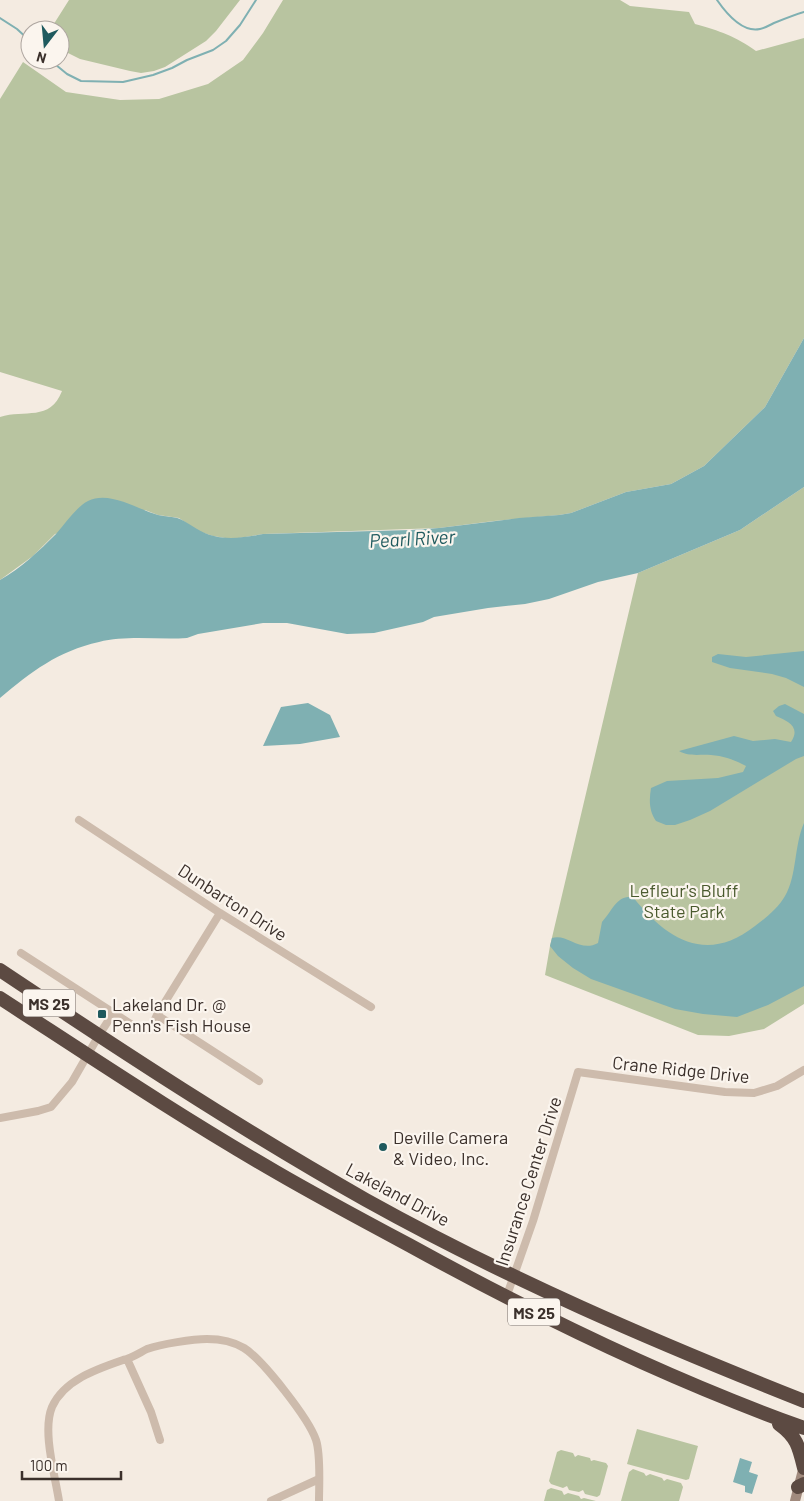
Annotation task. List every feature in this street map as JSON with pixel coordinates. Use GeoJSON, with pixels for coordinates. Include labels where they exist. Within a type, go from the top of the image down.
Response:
{"type":"FeatureCollection","features":[{"type":"Feature","properties":{"kind":"highway","name":"Lakeland Drive"},"geometry":{"type":"LineString","coordinates":[[0,970],[174,1084],[285,1153],[422,1230],[627,1328],[704,1362],[804,1401]]}},
{"type":"Feature","properties":{"kind":"highway","name":"MS 25"},"geometry":{"type":"LineString","coordinates":[[0,998],[159,1101],[276,1172],[506,1298],[694,1386],[768,1416],[804,1428]]}},
{"type":"Feature","properties":{"kind":"highway"},"geometry":{"type":"LineString","coordinates":[[768,1416],[789,1431],[794,1437],[798,1444],[804,1467]]}},
{"type":"Feature","properties":{"kind":"street","name":"Dunbarton Drive"},"geometry":{"type":"LineString","coordinates":[[79,820],[220,913],[371,1008]]}},
{"type":"Feature","properties":{"kind":"street"},"geometry":{"type":"LineString","coordinates":[[21,953],[140,1030],[150,1028],[220,913]]}},
{"type":"Feature","properties":{"kind":"street"},"geometry":{"type":"LineString","coordinates":[[0,1118],[50,1107],[72,1082],[114,1012]]}},
{"type":"Feature","properties":{"kind":"street"},"geometry":{"type":"LineString","coordinates":[[157,1016],[259,1081]]}},
{"type":"Feature","properties":{"kind":"street","name":"Crane Ridge Drive"},"geometry":{"type":"LineString","coordinates":[[578,1072],[725,1092],[754,1094],[776,1086],[804,1070]]}},
{"type":"Feature","properties":{"kind":"street","name":"Insurance Center Drive"},"geometry":{"type":"LineString","coordinates":[[506,1298],[533,1221],[578,1072]]}},
{"type":"Feature","properties":{"kind":"street"},"geometry":{"type":"LineString","coordinates":[[59,1501],[48,1435],[48,1422],[52,1407],[61,1394],[76,1381],[97,1369],[127,1359],[149,1348],[208,1339],[230,1342],[243,1348],[257,1359],[309,1424],[317,1442],[320,1501]]}},
{"type":"Feature","properties":{"kind":"street"},"geometry":{"type":"LineString","coordinates":[[127,1359],[151,1412],[160,1440]]}},
{"type":"Feature","properties":{"kind":"street"},"geometry":{"type":"LineString","coordinates":[[799,1491],[804,1467]]}},
{"type":"Feature","properties":{"kind":"street"},"geometry":{"type":"LineString","coordinates":[[270,1501],[320,1479]]}},
{"type":"Feature","properties":{"kind":"green space"},"geometry":{"type":"Polygon","coordinates":[[[69,0],[240,0],[206,41],[165,67],[141,73],[80,59],[70,54],[70,20],[56,20],[69,0]]]}},
{"type":"Feature","properties":{"kind":"green space"},"geometry":{"type":"Polygon","coordinates":[[[283,0],[620,0],[630,6],[689,12],[695,24],[727,34],[756,51],[804,38],[804,338],[765,407],[704,466],[671,484],[626,492],[571,513],[439,528],[263,534],[225,538],[198,531],[179,518],[158,515],[145,510],[55,534],[33,556],[0,580],[0,417],[44,411],[57,401],[62,391],[0,372],[0,99],[20,67],[20,70],[34,70],[66,92],[120,100],[159,99],[208,84],[243,60],[263,33],[283,0]]]}},
{"type":"Feature","properties":{"kind":"green space","name":"Lefleur's Bluff State Park"},"geometry":{"type":"Polygon","coordinates":[[[804,487],[804,1004],[764,1029],[729,1036],[698,1035],[545,975],[550,946],[638,573],[740,530],[804,487]]]}},
{"type":"Feature","properties":{"kind":"green space"},"geometry":{"type":"Polygon","coordinates":[[[637,1429],[698,1446],[689,1479],[686,1480],[627,1464],[637,1429]]]}},
{"type":"Feature","properties":{"kind":"green space"},"geometry":{"type":"Polygon","coordinates":[[[561,1450],[573,1453],[575,1457],[578,1455],[590,1458],[591,1461],[606,1463],[608,1466],[600,1495],[597,1497],[585,1494],[583,1490],[579,1492],[569,1490],[567,1486],[563,1488],[551,1484],[549,1481],[557,1452],[561,1450]]]}},
{"type":"Feature","properties":{"kind":"green space"},"geometry":{"type":"Polygon","coordinates":[[[633,1469],[644,1473],[646,1476],[650,1474],[662,1478],[664,1481],[667,1479],[681,1483],[683,1487],[679,1501],[621,1501],[629,1472],[633,1469]]]}},
{"type":"Feature","properties":{"kind":"green space"},"geometry":{"type":"Polygon","coordinates":[[[551,1488],[562,1491],[564,1495],[568,1493],[579,1496],[581,1499],[596,1501],[544,1501],[547,1490],[551,1488]]]}},
{"type":"Feature","properties":{"kind":"water","name":"Pearl River"},"geometry":{"type":"Polygon","coordinates":[[[804,338],[804,487],[740,530],[638,573],[598,582],[549,599],[434,617],[423,622],[374,633],[347,634],[287,623],[263,623],[198,634],[187,638],[131,638],[99,642],[58,657],[0,698],[0,580],[36,553],[88,501],[96,498],[114,499],[158,515],[177,518],[205,533],[226,538],[263,534],[439,528],[571,513],[626,492],[671,484],[704,466],[765,407],[804,338]]]}},
{"type":"Feature","properties":{"kind":"water"},"geometry":{"type":"Polygon","coordinates":[[[804,651],[804,687],[786,678],[772,674],[730,668],[712,662],[712,657],[718,654],[746,657],[804,651]]]}},
{"type":"Feature","properties":{"kind":"water"},"geometry":{"type":"Polygon","coordinates":[[[308,703],[330,715],[340,737],[300,744],[263,746],[281,707],[308,703]]]}},
{"type":"Feature","properties":{"kind":"water"},"geometry":{"type":"Polygon","coordinates":[[[785,704],[804,714],[804,756],[710,811],[690,820],[675,825],[666,825],[656,821],[650,805],[651,788],[667,781],[718,778],[743,772],[746,766],[720,756],[691,755],[679,751],[734,736],[753,741],[775,739],[791,742],[794,737],[794,728],[789,722],[776,716],[773,711],[785,704]]]}},
{"type":"Feature","properties":{"kind":"water"},"geometry":{"type":"Polygon","coordinates":[[[804,823],[804,986],[768,1005],[737,1017],[675,1009],[591,979],[558,956],[550,946],[552,938],[558,937],[585,946],[598,943],[602,922],[618,901],[627,897],[633,897],[660,925],[674,935],[689,942],[704,945],[720,944],[737,937],[767,916],[779,905],[785,896],[792,879],[804,823]]]}},
{"type":"Feature","properties":{"kind":"water"},"geometry":{"type":"Polygon","coordinates":[[[740,1458],[752,1462],[749,1472],[758,1475],[752,1494],[745,1492],[745,1486],[733,1482],[740,1458]]]}},
{"type":"Feature","properties":{"kind":"waterway"},"geometry":{"type":"LineString","coordinates":[[62,70],[81,81],[123,82],[153,75],[213,50],[226,41],[240,25],[256,0]]}},
{"type":"Feature","properties":{"kind":"waterway"},"geometry":{"type":"LineString","coordinates":[[717,0],[735,21],[747,28],[753,29],[764,28],[804,12]]}},
{"type":"Feature","properties":{"kind":"waterway"},"geometry":{"type":"LineString","coordinates":[[0,18],[20,32]]}},
{"type":"Feature","properties":{"kind":"place","name":"Lakeland Dr. @ Penn's Fish House"},"geometry":{"type":"Point","coordinates":[102,1014]}},
{"type":"Feature","properties":{"kind":"place","name":"Deville Camera & Video, Inc."},"geometry":{"type":"Point","coordinates":[383,1147]}}]}
